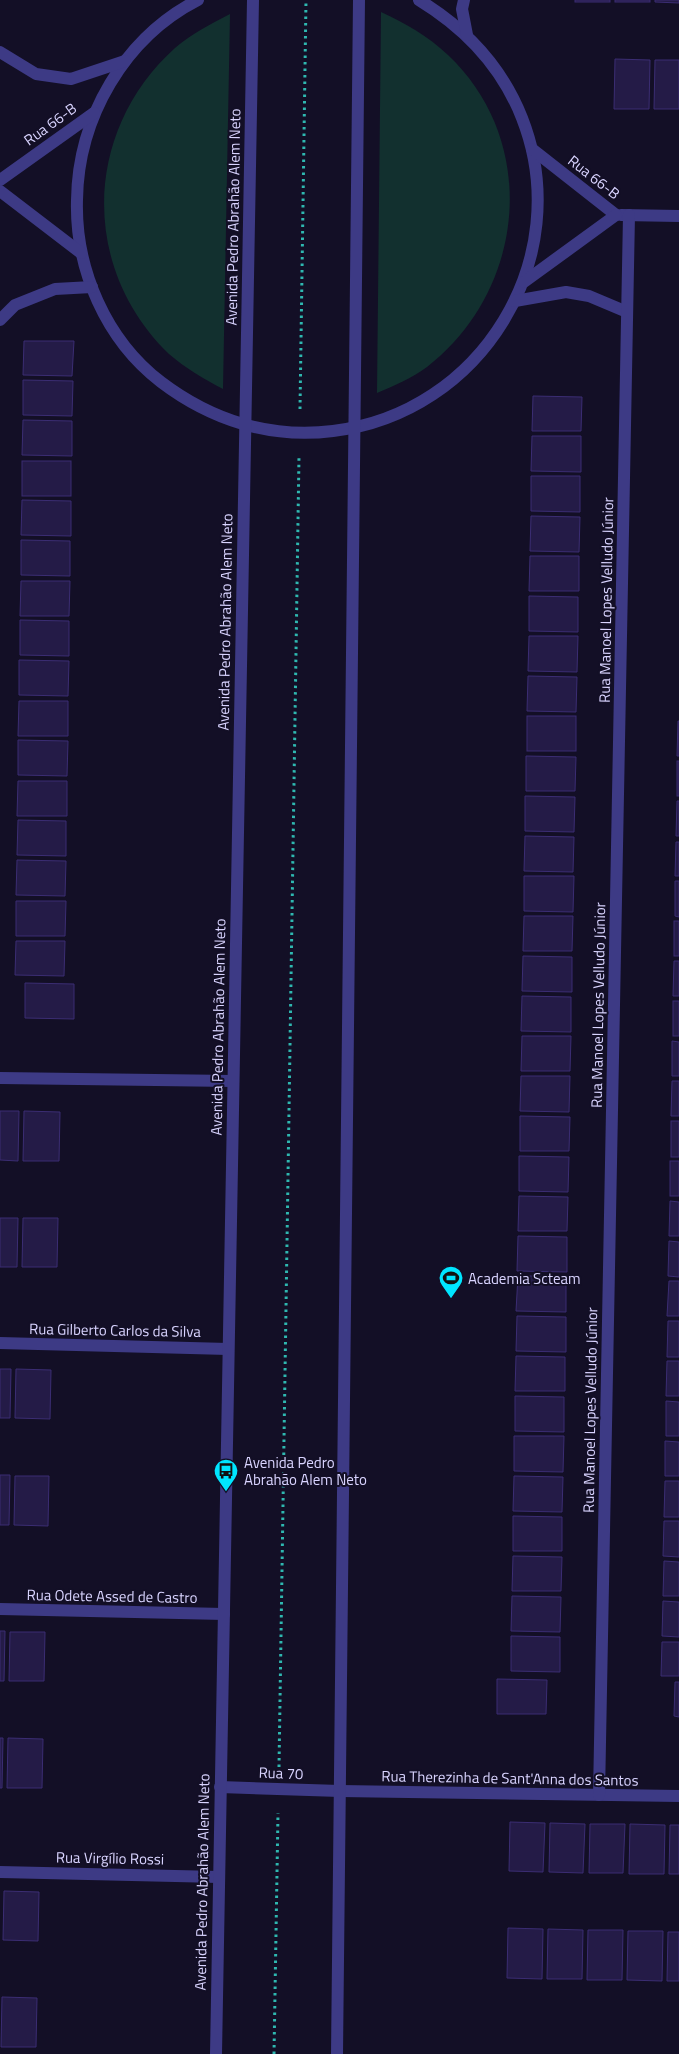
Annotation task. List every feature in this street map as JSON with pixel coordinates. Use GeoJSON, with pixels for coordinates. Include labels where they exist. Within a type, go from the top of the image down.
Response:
{"type":"FeatureCollection","features":[{"type":"Feature","properties":{"kind":"street"},"geometry":{"type":"LineString","coordinates":[[198,0],[158,26],[125,61],[111,80],[94,113],[83,147],[77,182],[76,218],[81,254],[92,287],[107,320],[127,349],[152,375],[180,397],[211,414],[245,426],[279,432],[313,434],[355,429],[380,422],[412,408],[441,390],[467,368],[491,342],[524,282],[533,249],[537,215],[537,181],[532,149],[522,117],[508,88],[490,60],[467,35],[442,14],[419,0]]}},
{"type":"Feature","properties":{"kind":"street","name":"Avenida Pedro Abrahão Alem Neto"},"geometry":{"type":"LineString","coordinates":[[216,2054],[253,0]]}},
{"type":"Feature","properties":{"kind":"street"},"geometry":{"type":"LineString","coordinates":[[337,2054],[359,0]]}},
{"type":"Feature","properties":{"kind":"street"},"geometry":{"type":"LineString","coordinates":[[464,0],[462,9],[467,35]]}},
{"type":"Feature","properties":{"kind":"street"},"geometry":{"type":"LineString","coordinates":[[0,52],[36,74],[71,79],[125,61]]}},
{"type":"Feature","properties":{"kind":"street","name":"Rua 66-B"},"geometry":{"type":"LineString","coordinates":[[0,180],[94,113]]}},
{"type":"Feature","properties":{"kind":"street","name":"Rua 66-B"},"geometry":{"type":"LineString","coordinates":[[524,282],[622,215],[532,149]]}},
{"type":"Feature","properties":{"kind":"street"},"geometry":{"type":"LineString","coordinates":[[0,191],[81,254]]}},
{"type":"Feature","properties":{"kind":"street"},"geometry":{"type":"LineString","coordinates":[[622,215],[679,216]]}},
{"type":"Feature","properties":{"kind":"street","name":"Rua Manoel Lopes Velludo Júnior"},"geometry":{"type":"LineString","coordinates":[[599,1795],[628,312],[622,215]]}},
{"type":"Feature","properties":{"kind":"street"},"geometry":{"type":"LineString","coordinates":[[0,320],[15,305],[55,289],[92,287]]}},
{"type":"Feature","properties":{"kind":"street"},"geometry":{"type":"LineString","coordinates":[[515,301],[566,292],[589,296],[628,312]]}},
{"type":"Feature","properties":{"kind":"street"},"geometry":{"type":"LineString","coordinates":[[0,1078],[234,1081]]}},
{"type":"Feature","properties":{"kind":"street","name":"Rua Gilberto Carlos da Silva"},"geometry":{"type":"LineString","coordinates":[[0,1344],[228,1349]]}},
{"type":"Feature","properties":{"kind":"street","name":"Rua Odete Assed de Castro"},"geometry":{"type":"LineString","coordinates":[[0,1609],[224,1614]]}},
{"type":"Feature","properties":{"kind":"street","name":"Rua 70"},"geometry":{"type":"LineString","coordinates":[[220,1787],[340,1791]]}},
{"type":"Feature","properties":{"kind":"street","name":"Rua Therezinha de Sant'Anna dos Santos"},"geometry":{"type":"LineString","coordinates":[[340,1791],[679,1796]]}},
{"type":"Feature","properties":{"kind":"street","name":"Rua Virgílio Rossi"},"geometry":{"type":"LineString","coordinates":[[0,1872],[219,1877]]}},
{"type":"Feature","properties":{"kind":"path"},"geometry":{"type":"LineString","coordinates":[[274,2054],[306,0]]}},
{"type":"Feature","properties":{"kind":"green space"},"geometry":{"type":"Polygon","coordinates":[[[381,12],[416,30],[440,48],[478,91],[498,130],[508,172],[509,216],[501,258],[485,299],[460,335],[427,367],[396,385],[377,393],[381,12]]]}},
{"type":"Feature","properties":{"kind":"green space"},"geometry":{"type":"Polygon","coordinates":[[[230,14],[223,389],[195,373],[169,354],[140,320],[119,282],[108,241],[104,200],[109,159],[123,119],[145,81],[181,43],[201,29],[230,14]]]}},
{"type":"Feature","properties":{"kind":"building"},"geometry":{"type":"Polygon","coordinates":[[[575,0],[610,0],[610,2],[575,2],[575,0]]]}},
{"type":"Feature","properties":{"kind":"building"},"geometry":{"type":"Polygon","coordinates":[[[615,0],[650,0],[650,2],[615,2],[615,0]]]}},
{"type":"Feature","properties":{"kind":"building"},"geometry":{"type":"Polygon","coordinates":[[[655,0],[679,0],[679,3],[655,2],[655,0]]]}},
{"type":"Feature","properties":{"kind":"building"},"geometry":{"type":"Polygon","coordinates":[[[615,59],[650,60],[649,109],[614,109],[615,59]]]}},
{"type":"Feature","properties":{"kind":"building"},"geometry":{"type":"Polygon","coordinates":[[[655,60],[679,60],[679,109],[654,109],[655,60]]]}},
{"type":"Feature","properties":{"kind":"building"},"geometry":{"type":"Polygon","coordinates":[[[24,341],[74,341],[72,376],[23,375],[24,341]]]}},
{"type":"Feature","properties":{"kind":"building"},"geometry":{"type":"Polygon","coordinates":[[[23,380],[73,381],[72,416],[23,415],[23,380]]]}},
{"type":"Feature","properties":{"kind":"building"},"geometry":{"type":"Polygon","coordinates":[[[533,396],[582,397],[581,431],[532,431],[533,396]]]}},
{"type":"Feature","properties":{"kind":"building"},"geometry":{"type":"Polygon","coordinates":[[[23,420],[72,421],[72,456],[22,455],[23,420]]]}},
{"type":"Feature","properties":{"kind":"building"},"geometry":{"type":"Polygon","coordinates":[[[532,436],[581,436],[581,472],[531,471],[532,436]]]}},
{"type":"Feature","properties":{"kind":"building"},"geometry":{"type":"Polygon","coordinates":[[[22,461],[71,461],[71,496],[22,496],[22,461]]]}},
{"type":"Feature","properties":{"kind":"building"},"geometry":{"type":"Polygon","coordinates":[[[531,476],[580,476],[580,512],[531,511],[531,476]]]}},
{"type":"Feature","properties":{"kind":"building"},"geometry":{"type":"Polygon","coordinates":[[[22,500],[71,501],[71,536],[21,535],[22,500]]]}},
{"type":"Feature","properties":{"kind":"building"},"geometry":{"type":"Polygon","coordinates":[[[531,516],[580,517],[579,552],[530,551],[531,516]]]}},
{"type":"Feature","properties":{"kind":"building"},"geometry":{"type":"Polygon","coordinates":[[[21,540],[70,541],[70,576],[21,575],[21,540]]]}},
{"type":"Feature","properties":{"kind":"building"},"geometry":{"type":"Polygon","coordinates":[[[530,556],[579,556],[579,591],[529,591],[530,556]]]}},
{"type":"Feature","properties":{"kind":"building"},"geometry":{"type":"Polygon","coordinates":[[[21,581],[70,581],[69,616],[20,616],[21,581]]]}},
{"type":"Feature","properties":{"kind":"building"},"geometry":{"type":"Polygon","coordinates":[[[529,596],[578,597],[578,632],[529,631],[529,596]]]}},
{"type":"Feature","properties":{"kind":"building"},"geometry":{"type":"Polygon","coordinates":[[[20,620],[69,621],[69,656],[20,655],[20,620]]]}},
{"type":"Feature","properties":{"kind":"building"},"geometry":{"type":"Polygon","coordinates":[[[529,636],[578,636],[577,672],[528,671],[529,636]]]}},
{"type":"Feature","properties":{"kind":"building"},"geometry":{"type":"Polygon","coordinates":[[[19,660],[69,661],[68,696],[19,695],[19,660]]]}},
{"type":"Feature","properties":{"kind":"building"},"geometry":{"type":"Polygon","coordinates":[[[528,676],[577,677],[576,712],[527,711],[528,676]]]}},
{"type":"Feature","properties":{"kind":"building"},"geometry":{"type":"Polygon","coordinates":[[[19,701],[68,701],[68,736],[18,736],[19,701]]]}},
{"type":"Feature","properties":{"kind":"building"},"geometry":{"type":"Polygon","coordinates":[[[527,716],[576,716],[576,751],[527,751],[527,716]]]}},
{"type":"Feature","properties":{"kind":"building"},"geometry":{"type":"Polygon","coordinates":[[[678,721],[679,756],[677,756],[678,721]]]}},
{"type":"Feature","properties":{"kind":"building"},"geometry":{"type":"Polygon","coordinates":[[[18,740],[68,741],[67,776],[18,775],[18,740]]]}},
{"type":"Feature","properties":{"kind":"building"},"geometry":{"type":"Polygon","coordinates":[[[526,756],[576,757],[575,791],[526,791],[526,756]]]}},
{"type":"Feature","properties":{"kind":"building"},"geometry":{"type":"Polygon","coordinates":[[[677,761],[679,761],[679,796],[677,796],[677,761]]]}},
{"type":"Feature","properties":{"kind":"building"},"geometry":{"type":"Polygon","coordinates":[[[18,781],[67,781],[67,816],[17,816],[18,781]]]}},
{"type":"Feature","properties":{"kind":"building"},"geometry":{"type":"Polygon","coordinates":[[[525,796],[575,797],[574,832],[525,831],[525,796]]]}},
{"type":"Feature","properties":{"kind":"building"},"geometry":{"type":"Polygon","coordinates":[[[677,801],[679,801],[679,836],[676,836],[677,801]]]}},
{"type":"Feature","properties":{"kind":"building"},"geometry":{"type":"Polygon","coordinates":[[[18,820],[66,821],[66,856],[17,855],[18,820]]]}},
{"type":"Feature","properties":{"kind":"building"},"geometry":{"type":"Polygon","coordinates":[[[525,836],[574,837],[573,872],[524,871],[525,836]]]}},
{"type":"Feature","properties":{"kind":"building"},"geometry":{"type":"Polygon","coordinates":[[[676,842],[679,842],[679,876],[675,876],[676,842]]]}},
{"type":"Feature","properties":{"kind":"building"},"geometry":{"type":"Polygon","coordinates":[[[17,860],[66,861],[65,896],[16,895],[17,860]]]}},
{"type":"Feature","properties":{"kind":"building"},"geometry":{"type":"Polygon","coordinates":[[[524,876],[574,876],[573,912],[524,911],[524,876]]]}},
{"type":"Feature","properties":{"kind":"building"},"geometry":{"type":"Polygon","coordinates":[[[675,881],[679,881],[679,917],[675,916],[675,881]]]}},
{"type":"Feature","properties":{"kind":"building"},"geometry":{"type":"Polygon","coordinates":[[[16,901],[66,901],[65,936],[16,936],[16,901]]]}},
{"type":"Feature","properties":{"kind":"building"},"geometry":{"type":"Polygon","coordinates":[[[524,916],[573,916],[572,951],[523,951],[524,916]]]}},
{"type":"Feature","properties":{"kind":"building"},"geometry":{"type":"Polygon","coordinates":[[[674,921],[679,921],[679,956],[674,956],[674,921]]]}},
{"type":"Feature","properties":{"kind":"building"},"geometry":{"type":"Polygon","coordinates":[[[16,941],[65,941],[64,976],[15,975],[16,941]]]}},
{"type":"Feature","properties":{"kind":"building"},"geometry":{"type":"Polygon","coordinates":[[[523,956],[572,957],[572,992],[522,991],[523,956]]]}},
{"type":"Feature","properties":{"kind":"building"},"geometry":{"type":"Polygon","coordinates":[[[674,961],[679,961],[679,996],[673,996],[674,961]]]}},
{"type":"Feature","properties":{"kind":"building"},"geometry":{"type":"Polygon","coordinates":[[[25,983],[74,984],[74,1019],[25,1018],[25,983]]]}},
{"type":"Feature","properties":{"kind":"building"},"geometry":{"type":"Polygon","coordinates":[[[522,996],[571,997],[571,1032],[521,1031],[522,996]]]}},
{"type":"Feature","properties":{"kind":"building"},"geometry":{"type":"Polygon","coordinates":[[[673,1001],[679,1001],[679,1036],[673,1036],[673,1001]]]}},
{"type":"Feature","properties":{"kind":"building"},"geometry":{"type":"Polygon","coordinates":[[[522,1036],[571,1036],[570,1071],[521,1071],[522,1036]]]}},
{"type":"Feature","properties":{"kind":"building"},"geometry":{"type":"Polygon","coordinates":[[[672,1041],[679,1042],[679,1076],[672,1076],[672,1041]]]}},
{"type":"Feature","properties":{"kind":"building"},"geometry":{"type":"Polygon","coordinates":[[[521,1076],[570,1076],[569,1112],[520,1111],[521,1076]]]}},
{"type":"Feature","properties":{"kind":"building"},"geometry":{"type":"Polygon","coordinates":[[[672,1081],[679,1081],[679,1116],[671,1116],[672,1081]]]}},
{"type":"Feature","properties":{"kind":"building"},"geometry":{"type":"Polygon","coordinates":[[[0,1111],[19,1111],[18,1161],[0,1160],[0,1111]]]}},
{"type":"Feature","properties":{"kind":"building"},"geometry":{"type":"Polygon","coordinates":[[[24,1111],[60,1112],[59,1161],[23,1161],[24,1111]]]}},
{"type":"Feature","properties":{"kind":"building"},"geometry":{"type":"Polygon","coordinates":[[[520,1116],[570,1117],[569,1151],[520,1151],[520,1116]]]}},
{"type":"Feature","properties":{"kind":"building"},"geometry":{"type":"Polygon","coordinates":[[[671,1121],[679,1121],[679,1157],[671,1157],[671,1121]]]}},
{"type":"Feature","properties":{"kind":"building"},"geometry":{"type":"Polygon","coordinates":[[[519,1156],[569,1157],[568,1192],[519,1191],[519,1156]]]}},
{"type":"Feature","properties":{"kind":"building"},"geometry":{"type":"Polygon","coordinates":[[[670,1161],[679,1161],[679,1196],[670,1196],[670,1161]]]}},
{"type":"Feature","properties":{"kind":"building"},"geometry":{"type":"Polygon","coordinates":[[[519,1196],[568,1197],[567,1231],[518,1231],[519,1196]]]}},
{"type":"Feature","properties":{"kind":"building"},"geometry":{"type":"Polygon","coordinates":[[[670,1201],[679,1202],[679,1236],[669,1236],[670,1201]]]}},
{"type":"Feature","properties":{"kind":"building"},"geometry":{"type":"Polygon","coordinates":[[[0,1218],[18,1218],[17,1267],[0,1267],[0,1218]]]}},
{"type":"Feature","properties":{"kind":"building"},"geometry":{"type":"Polygon","coordinates":[[[23,1218],[58,1218],[57,1267],[22,1267],[23,1218]]]}},
{"type":"Feature","properties":{"kind":"building"},"geometry":{"type":"Polygon","coordinates":[[[518,1236],[567,1237],[567,1272],[517,1271],[518,1236]]]}},
{"type":"Feature","properties":{"kind":"building"},"geometry":{"type":"Polygon","coordinates":[[[669,1241],[679,1242],[679,1277],[668,1276],[669,1241]]]}},
{"type":"Feature","properties":{"kind":"building"},"geometry":{"type":"Polygon","coordinates":[[[518,1276],[566,1276],[566,1312],[516,1311],[518,1276]]]}},
{"type":"Feature","properties":{"kind":"building"},"geometry":{"type":"Polygon","coordinates":[[[669,1281],[679,1281],[679,1316],[667,1316],[669,1281]]]}},
{"type":"Feature","properties":{"kind":"building"},"geometry":{"type":"Polygon","coordinates":[[[517,1316],[566,1317],[566,1352],[516,1351],[517,1316]]]}},
{"type":"Feature","properties":{"kind":"building"},"geometry":{"type":"Polygon","coordinates":[[[668,1321],[679,1321],[679,1357],[667,1357],[668,1321]]]}},
{"type":"Feature","properties":{"kind":"building"},"geometry":{"type":"Polygon","coordinates":[[[516,1356],[565,1357],[565,1391],[515,1391],[516,1356]]]}},
{"type":"Feature","properties":{"kind":"building"},"geometry":{"type":"Polygon","coordinates":[[[667,1361],[679,1361],[679,1396],[666,1396],[667,1361]]]}},
{"type":"Feature","properties":{"kind":"building"},"geometry":{"type":"Polygon","coordinates":[[[0,1369],[11,1369],[10,1418],[0,1418],[0,1369]]]}},
{"type":"Feature","properties":{"kind":"building"},"geometry":{"type":"Polygon","coordinates":[[[16,1369],[51,1370],[50,1419],[15,1418],[16,1369]]]}},
{"type":"Feature","properties":{"kind":"building"},"geometry":{"type":"Polygon","coordinates":[[[515,1396],[564,1397],[564,1432],[515,1431],[515,1396]]]}},
{"type":"Feature","properties":{"kind":"building"},"geometry":{"type":"Polygon","coordinates":[[[666,1401],[679,1402],[679,1436],[666,1436],[666,1401]]]}},
{"type":"Feature","properties":{"kind":"building"},"geometry":{"type":"Polygon","coordinates":[[[514,1436],[564,1436],[563,1472],[514,1471],[514,1436]]]}},
{"type":"Feature","properties":{"kind":"building"},"geometry":{"type":"Polygon","coordinates":[[[665,1441],[679,1442],[679,1476],[665,1476],[665,1441]]]}},
{"type":"Feature","properties":{"kind":"building"},"geometry":{"type":"Polygon","coordinates":[[[0,1475],[10,1475],[9,1525],[0,1525],[0,1475]]]}},
{"type":"Feature","properties":{"kind":"building"},"geometry":{"type":"Polygon","coordinates":[[[15,1476],[49,1476],[48,1526],[14,1525],[15,1476]]]}},
{"type":"Feature","properties":{"kind":"building"},"geometry":{"type":"Polygon","coordinates":[[[514,1476],[563,1477],[562,1512],[513,1511],[514,1476]]]}},
{"type":"Feature","properties":{"kind":"building"},"geometry":{"type":"Polygon","coordinates":[[[665,1481],[679,1481],[679,1517],[664,1517],[665,1481]]]}},
{"type":"Feature","properties":{"kind":"building"},"geometry":{"type":"Polygon","coordinates":[[[513,1516],[562,1517],[562,1551],[513,1551],[513,1516]]]}},
{"type":"Feature","properties":{"kind":"building"},"geometry":{"type":"Polygon","coordinates":[[[664,1521],[679,1521],[679,1557],[663,1556],[664,1521]]]}},
{"type":"Feature","properties":{"kind":"building"},"geometry":{"type":"Polygon","coordinates":[[[513,1556],[562,1557],[561,1591],[512,1591],[513,1556]]]}},
{"type":"Feature","properties":{"kind":"building"},"geometry":{"type":"Polygon","coordinates":[[[664,1561],[679,1562],[679,1596],[663,1596],[664,1561]]]}},
{"type":"Feature","properties":{"kind":"building"},"geometry":{"type":"Polygon","coordinates":[[[512,1596],[561,1597],[560,1632],[511,1631],[512,1596]]]}},
{"type":"Feature","properties":{"kind":"building"},"geometry":{"type":"Polygon","coordinates":[[[663,1601],[679,1602],[679,1637],[662,1636],[663,1601]]]}},
{"type":"Feature","properties":{"kind":"building"},"geometry":{"type":"Polygon","coordinates":[[[0,1631],[5,1631],[4,1681],[0,1681],[0,1631]]]}},
{"type":"Feature","properties":{"kind":"building"},"geometry":{"type":"Polygon","coordinates":[[[10,1632],[45,1632],[44,1681],[9,1681],[10,1632]]]}},
{"type":"Feature","properties":{"kind":"building"},"geometry":{"type":"Polygon","coordinates":[[[511,1636],[560,1637],[560,1672],[511,1671],[511,1636]]]}},
{"type":"Feature","properties":{"kind":"building"},"geometry":{"type":"Polygon","coordinates":[[[662,1642],[679,1642],[679,1676],[661,1676],[662,1642]]]}},
{"type":"Feature","properties":{"kind":"building"},"geometry":{"type":"Polygon","coordinates":[[[497,1679],[547,1680],[546,1714],[497,1714],[497,1679]]]}},
{"type":"Feature","properties":{"kind":"building"},"geometry":{"type":"Polygon","coordinates":[[[675,1682],[679,1682],[679,1717],[674,1716],[675,1682]]]}},
{"type":"Feature","properties":{"kind":"building"},"geometry":{"type":"Polygon","coordinates":[[[0,1738],[3,1738],[2,1788],[0,1788],[0,1738]]]}},
{"type":"Feature","properties":{"kind":"building"},"geometry":{"type":"Polygon","coordinates":[[[8,1738],[43,1739],[42,1788],[7,1788],[8,1738]]]}},
{"type":"Feature","properties":{"kind":"building"},"geometry":{"type":"Polygon","coordinates":[[[510,1822],[545,1823],[543,1872],[509,1871],[510,1822]]]}},
{"type":"Feature","properties":{"kind":"building"},"geometry":{"type":"Polygon","coordinates":[[[550,1823],[585,1824],[583,1873],[549,1872],[550,1823]]]}},
{"type":"Feature","properties":{"kind":"building"},"geometry":{"type":"Polygon","coordinates":[[[590,1824],[625,1824],[623,1873],[589,1873],[590,1824]]]}},
{"type":"Feature","properties":{"kind":"building"},"geometry":{"type":"Polygon","coordinates":[[[630,1824],[665,1825],[664,1874],[629,1874],[630,1824]]]}},
{"type":"Feature","properties":{"kind":"building"},"geometry":{"type":"Polygon","coordinates":[[[670,1825],[679,1825],[679,1874],[669,1874],[670,1825]]]}},
{"type":"Feature","properties":{"kind":"building"},"geometry":{"type":"Polygon","coordinates":[[[4,1891],[39,1892],[38,1941],[3,1940],[4,1891]]]}},
{"type":"Feature","properties":{"kind":"building"},"geometry":{"type":"Polygon","coordinates":[[[508,1928],[543,1929],[542,1979],[507,1978],[508,1928]]]}},
{"type":"Feature","properties":{"kind":"building"},"geometry":{"type":"Polygon","coordinates":[[[548,1929],[583,1930],[582,1979],[547,1979],[548,1929]]]}},
{"type":"Feature","properties":{"kind":"building"},"geometry":{"type":"Polygon","coordinates":[[[588,1930],[623,1930],[622,1980],[587,1980],[588,1930]]]}},
{"type":"Feature","properties":{"kind":"building"},"geometry":{"type":"Polygon","coordinates":[[[628,1931],[663,1931],[662,1981],[627,1980],[628,1931]]]}},
{"type":"Feature","properties":{"kind":"building"},"geometry":{"type":"Polygon","coordinates":[[[668,1932],[679,1932],[679,1981],[667,1981],[668,1932]]]}},
{"type":"Feature","properties":{"kind":"building"},"geometry":{"type":"Polygon","coordinates":[[[2,1997],[37,1998],[36,2047],[1,2047],[2,1997]]]}},
{"type":"Feature","properties":{"kind":"place","name":"Academia Scteam"},"geometry":{"type":"Point","coordinates":[451,1299]}},
{"type":"Feature","properties":{"kind":"place","name":"Avenida Pedro Abrahão Alem Neto"},"geometry":{"type":"Point","coordinates":[226,1492]}}]}
